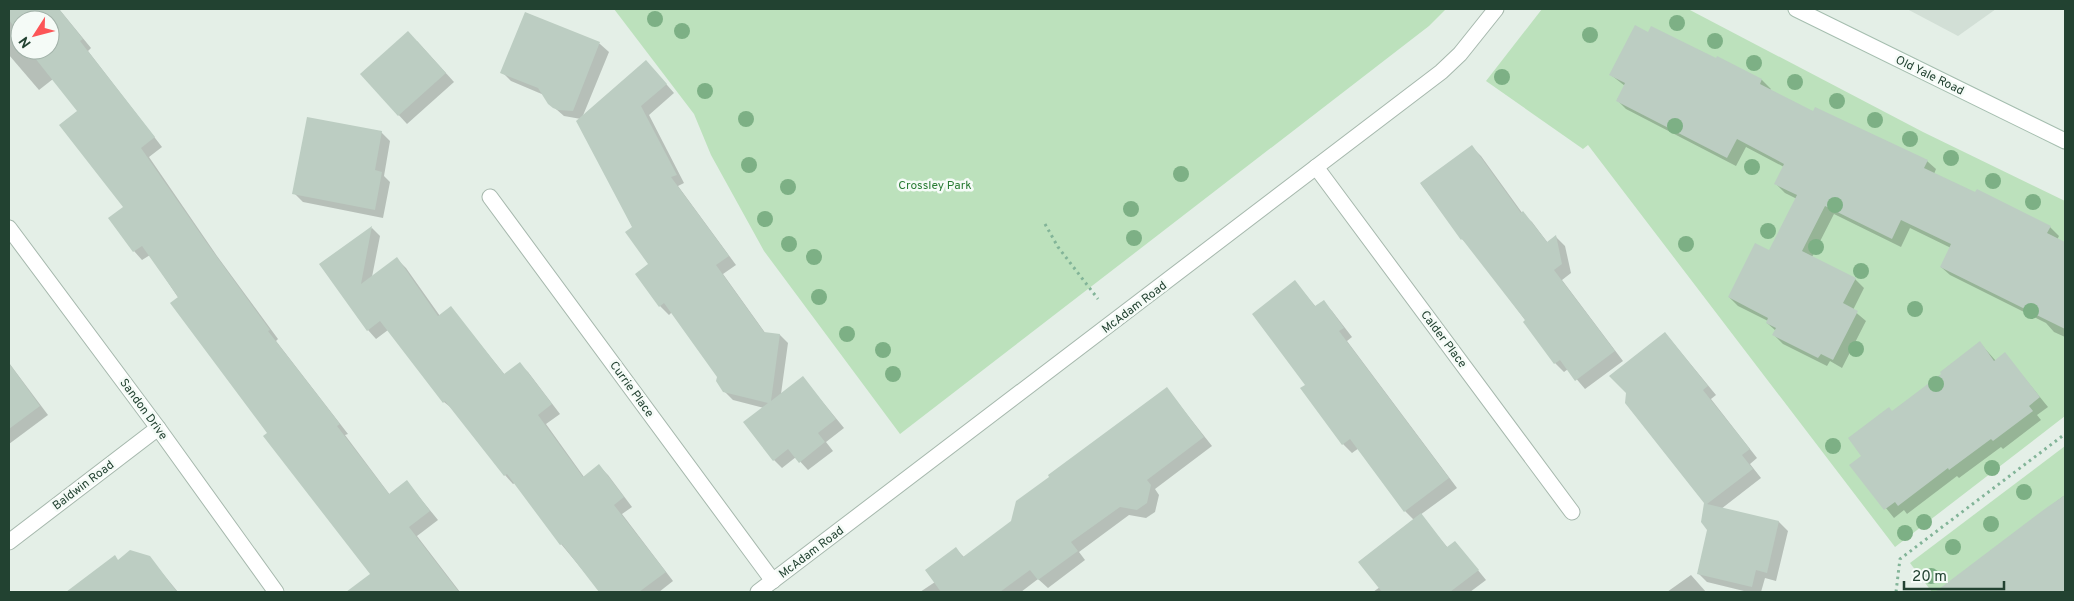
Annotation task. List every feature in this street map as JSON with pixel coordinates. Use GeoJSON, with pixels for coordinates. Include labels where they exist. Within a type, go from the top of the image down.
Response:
{"type":"FeatureCollection","features":[{"type":"Feature","properties":{"kind":"street","name":"McAdam Road"},"geometry":{"type":"LineString","coordinates":[[758,592],[1440,72],[1460,54],[1496,9]]}},
{"type":"Feature","properties":{"kind":"street","name":"Old Yale Road"},"geometry":{"type":"LineString","coordinates":[[1796,9],[2065,142]]}},
{"type":"Feature","properties":{"kind":"street","name":"Calder Place"},"geometry":{"type":"LineString","coordinates":[[1316,166],[1572,512]]}},
{"type":"Feature","properties":{"kind":"street","name":"Currie Place"},"geometry":{"type":"LineString","coordinates":[[490,197],[773,581]]}},
{"type":"Feature","properties":{"kind":"street","name":"Sandon Drive"},"geometry":{"type":"LineString","coordinates":[[9,228],[158,428],[276,592]]}},
{"type":"Feature","properties":{"kind":"street","name":"Baldwin Road"},"geometry":{"type":"LineString","coordinates":[[9,542],[158,428]]}},
{"type":"Feature","properties":{"kind":"path"},"geometry":{"type":"LineString","coordinates":[[1045,224],[1058,247],[1098,299]]}},
{"type":"Feature","properties":{"kind":"path"},"geometry":{"type":"LineString","coordinates":[[1896,592],[1900,560],[2065,434]]}},
{"type":"Feature","properties":{"kind":"shaded area"},"geometry":{"type":"Polygon","coordinates":[[[1907,9],[1996,9],[1958,36],[1907,9]]]}},
{"type":"Feature","properties":{"kind":"green space","name":"Crossley Park"},"geometry":{"type":"Polygon","coordinates":[[[614,9],[1446,9],[1429,26],[900,434],[764,251],[711,155],[694,114],[614,9]]]}},
{"type":"Feature","properties":{"kind":"green space"},"geometry":{"type":"Polygon","coordinates":[[[1542,9],[1688,9],[1923,132],[2065,201],[2065,416],[1895,547],[1588,145],[1583,149],[1486,81],[1542,9]]]}},
{"type":"Feature","properties":{"kind":"green space"},"geometry":{"type":"Polygon","coordinates":[[[2065,446],[2065,592],[1932,592],[1910,563],[2065,446]]]}},
{"type":"Feature","properties":{"kind":"building"},"geometry":{"type":"Polygon","coordinates":[[[9,9],[60,10],[10,10],[10,21],[9,9]]]}},
{"type":"Feature","properties":{"kind":"building"},"geometry":{"type":"Polygon","coordinates":[[[60,10],[83,39],[80,41],[155,137],[141,148],[270,330],[268,331],[340,424],[337,426],[389,494],[407,480],[430,511],[409,527],[459,592],[346,592],[370,574],[263,436],[267,433],[170,303],[178,297],[142,246],[133,252],[108,218],[123,207],[59,125],[77,111],[37,60],[60,60],[60,10]]]}},
{"type":"Feature","properties":{"kind":"building"},"geometry":{"type":"Polygon","coordinates":[[[525,12],[600,42],[573,111],[553,108],[548,104],[538,88],[500,73],[525,12]]]}},
{"type":"Feature","properties":{"kind":"building"},"geometry":{"type":"Polygon","coordinates":[[[1635,25],[1648,32],[1651,26],[1716,58],[1717,56],[1762,79],[1760,84],[1813,111],[1815,107],[1928,160],[1924,168],[1975,192],[1977,189],[2051,226],[2047,233],[2065,242],[2065,329],[1940,267],[1951,244],[1901,220],[1892,239],[1825,206],[1802,251],[1856,278],[1843,303],[1858,311],[1833,360],[1821,354],[1818,358],[1772,335],[1776,328],[1766,323],[1768,318],[1728,297],[1755,243],[1769,250],[1797,195],[1774,184],[1784,164],[1737,139],[1727,158],[1616,101],[1625,83],[1609,75],[1635,25]]]}},
{"type":"Feature","properties":{"kind":"building"},"geometry":{"type":"Polygon","coordinates":[[[408,31],[446,73],[398,116],[360,74],[408,31]]]}},
{"type":"Feature","properties":{"kind":"building"},"geometry":{"type":"Polygon","coordinates":[[[646,60],[667,84],[641,106],[677,175],[671,177],[729,256],[716,265],[764,332],[780,334],[771,401],[803,376],[836,419],[818,433],[825,442],[799,463],[788,449],[773,461],[743,422],[768,403],[723,392],[716,381],[717,377],[664,303],[659,307],[635,274],[648,264],[625,232],[632,227],[576,121],[646,60]]]}},
{"type":"Feature","properties":{"kind":"building"},"geometry":{"type":"Polygon","coordinates":[[[307,117],[382,131],[375,170],[382,172],[375,210],[292,194],[307,117]]]}},
{"type":"Feature","properties":{"kind":"building"},"geometry":{"type":"Polygon","coordinates":[[[1472,145],[1521,213],[1523,211],[1547,242],[1556,235],[1562,264],[1554,270],[1615,351],[1575,381],[1560,360],[1554,364],[1523,322],[1525,320],[1461,240],[1420,183],[1472,145]]]}},
{"type":"Feature","properties":{"kind":"building"},"geometry":{"type":"Polygon","coordinates":[[[372,226],[361,284],[397,257],[438,316],[451,306],[504,374],[520,362],[552,404],[538,415],[583,477],[599,464],[624,497],[614,505],[666,572],[639,592],[599,592],[562,544],[560,545],[507,474],[504,476],[445,401],[443,403],[380,321],[367,331],[319,264],[372,226]]]}},
{"type":"Feature","properties":{"kind":"building"},"geometry":{"type":"Polygon","coordinates":[[[1295,280],[1315,306],[1324,300],[1344,328],[1339,331],[1449,478],[1404,512],[1350,439],[1342,445],[1300,388],[1305,385],[1252,314],[1295,280]]]}},
{"type":"Feature","properties":{"kind":"building"},"geometry":{"type":"Polygon","coordinates":[[[1665,332],[1708,386],[1703,390],[1750,449],[1742,455],[1753,469],[1707,504],[1779,521],[1767,573],[1756,570],[1752,587],[1697,574],[1707,530],[1701,522],[1704,503],[1625,403],[1626,393],[1609,376],[1665,332]]]}},
{"type":"Feature","properties":{"kind":"building"},"geometry":{"type":"Polygon","coordinates":[[[1980,341],[1994,361],[2005,352],[2040,397],[2029,406],[2033,411],[1993,441],[1991,439],[1949,470],[1948,468],[1898,506],[1895,502],[1884,510],[1849,465],[1861,456],[1848,438],[1889,407],[1892,411],[1941,374],[1940,372],[1980,341]]]}},
{"type":"Feature","properties":{"kind":"building"},"geometry":{"type":"Polygon","coordinates":[[[9,363],[40,406],[9,429],[9,363]]]}},
{"type":"Feature","properties":{"kind":"building"},"geometry":{"type":"Polygon","coordinates":[[[1167,387],[1204,437],[1147,480],[1151,485],[1147,503],[1137,510],[1120,507],[1071,542],[1078,551],[1038,580],[1030,570],[1000,592],[941,592],[925,570],[956,547],[963,557],[1011,521],[1016,501],[1167,387]]]}},
{"type":"Feature","properties":{"kind":"building"},"geometry":{"type":"Polygon","coordinates":[[[2065,495],[2065,592],[1935,592],[2046,508],[2065,495]]]}},
{"type":"Feature","properties":{"kind":"building"},"geometry":{"type":"Polygon","coordinates":[[[1421,513],[1447,547],[1455,541],[1479,570],[1450,592],[1382,592],[1358,562],[1421,513]]]}},
{"type":"Feature","properties":{"kind":"building"},"geometry":{"type":"Polygon","coordinates":[[[130,550],[150,556],[177,592],[66,592],[115,555],[118,560],[130,550]]]}}]}
